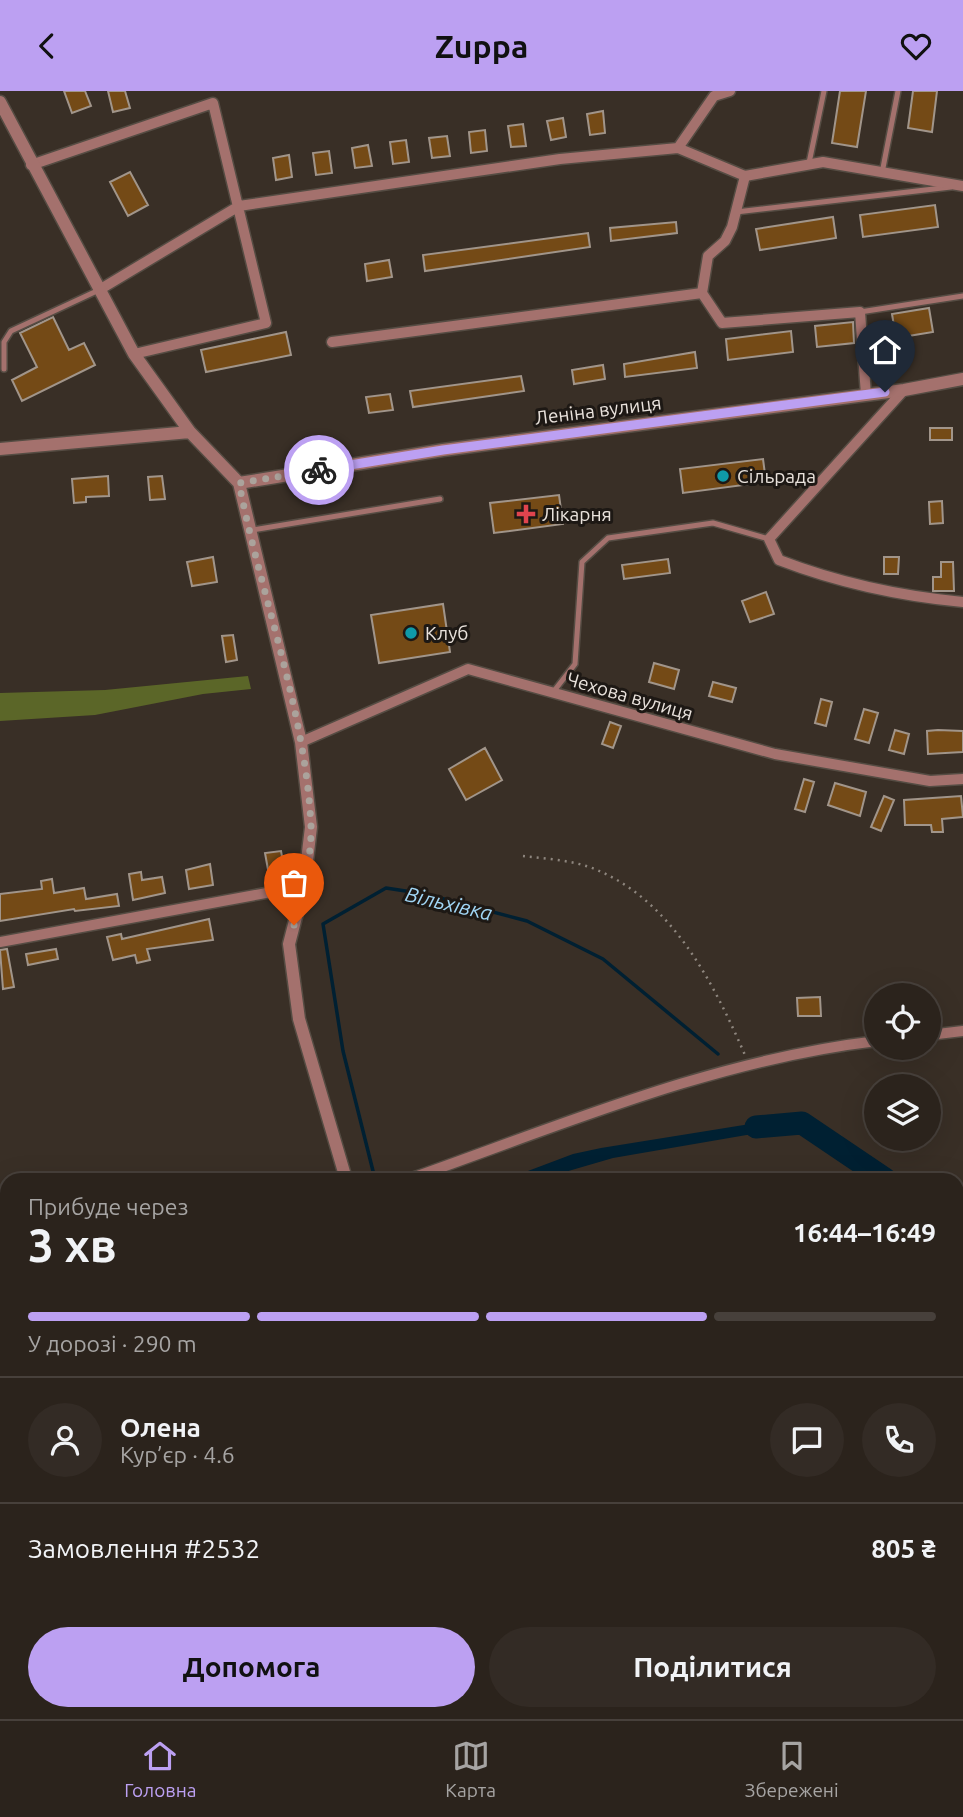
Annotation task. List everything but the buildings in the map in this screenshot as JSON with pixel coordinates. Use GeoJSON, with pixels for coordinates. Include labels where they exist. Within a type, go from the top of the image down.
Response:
{"type":"FeatureCollection","features":[{"type":"Feature","properties":{"kind":"street"},"geometry":{"type":"LineString","coordinates":[[678,148],[714,96],[730,91]]}},
{"type":"Feature","properties":{"kind":"street"},"geometry":{"type":"LineString","coordinates":[[0,102],[31,165],[134,354],[190,432],[239,483],[248,530],[301,742],[311,828],[304,886],[289,944],[299,1019],[344,1173]]}},
{"type":"Feature","properties":{"kind":"street"},"geometry":{"type":"LineString","coordinates":[[31,165],[213,103],[266,323],[134,354]]}},
{"type":"Feature","properties":{"kind":"street"},"geometry":{"type":"LineString","coordinates":[[99,290],[239,206],[560,159],[678,148],[745,176],[823,162],[962,186]]}},
{"type":"Feature","properties":{"kind":"street"},"geometry":{"type":"LineString","coordinates":[[745,176],[725,241],[708,256],[702,293],[722,323],[860,312],[866,395]]}},
{"type":"Feature","properties":{"kind":"street"},"geometry":{"type":"LineString","coordinates":[[332,342],[702,293]]}},
{"type":"Feature","properties":{"kind":"street","name":"Леніна вулиця"},"geometry":{"type":"LineString","coordinates":[[239,483],[443,450],[904,390],[963,379]]}},
{"type":"Feature","properties":{"kind":"street"},"geometry":{"type":"LineString","coordinates":[[904,390],[769,539],[779,560],[822,577],[910,597],[963,602]]}},
{"type":"Feature","properties":{"kind":"street"},"geometry":{"type":"LineString","coordinates":[[0,449],[190,432]]}},
{"type":"Feature","properties":{"kind":"street","name":"Чехова вулиця"},"geometry":{"type":"LineString","coordinates":[[301,742],[468,669],[775,754],[930,781],[963,779]]}},
{"type":"Feature","properties":{"kind":"street"},"geometry":{"type":"LineString","coordinates":[[0,942],[304,886]]}},
{"type":"Feature","properties":{"kind":"street"},"geometry":{"type":"LineString","coordinates":[[941,1034],[963,1031]]}},
{"type":"Feature","properties":{"kind":"street"},"geometry":{"type":"LineString","coordinates":[[426,1173],[696,1077],[813,1048],[864,1042]]}},
{"type":"Feature","properties":{"kind":"lane"},"geometry":{"type":"LineString","coordinates":[[808,165],[824,91]]}},
{"type":"Feature","properties":{"kind":"lane"},"geometry":{"type":"LineString","coordinates":[[881,173],[898,91]]}},
{"type":"Feature","properties":{"kind":"lane"},"geometry":{"type":"LineString","coordinates":[[736,212],[962,186]]}},
{"type":"Feature","properties":{"kind":"lane"},"geometry":{"type":"LineString","coordinates":[[4,369],[5,342],[11,331],[99,290]]}},
{"type":"Feature","properties":{"kind":"lane"},"geometry":{"type":"LineString","coordinates":[[860,312],[963,296]]}},
{"type":"Feature","properties":{"kind":"lane"},"geometry":{"type":"LineString","coordinates":[[248,530],[440,499]]}},
{"type":"Feature","properties":{"kind":"lane"},"geometry":{"type":"LineString","coordinates":[[553,692],[575,664],[582,562],[608,538],[713,523],[769,539]]}},
{"type":"Feature","properties":{"kind":"path"},"geometry":{"type":"LineString","coordinates":[[523,856],[565,861],[597,870],[630,890],[661,918],[692,952],[723,1005],[749,1065]]}},
{"type":"Feature","properties":{"kind":"green space"},"geometry":{"type":"Polygon","coordinates":[[[248,676],[251,689],[203,694],[95,715],[0,721],[0,693],[105,690],[248,676]]]}},
{"type":"Feature","properties":{"kind":"water"},"geometry":{"type":"Polygon","coordinates":[[[788,1118],[787,1128],[613,1158],[562,1173],[523,1173],[573,1154],[788,1118]]]}},
{"type":"Feature","properties":{"kind":"waterway","name":"Вільхівка"},"geometry":{"type":"LineString","coordinates":[[374,1173],[343,1051],[323,924],[386,888],[425,894],[527,921],[603,959],[718,1054]]}},
{"type":"Feature","properties":{"kind":"waterway","name":"Вільхівка"},"geometry":{"type":"LineString","coordinates":[[756,1127],[802,1123],[876,1173]]}},
{"type":"Feature","properties":{"kind":"way so far"},"geometry":{"type":"LineString","coordinates":[[294,925],[304,886],[311,828],[301,742],[248,530],[239,483],[319,470]]}},
{"type":"Feature","properties":{"kind":"place","name":"Сільрада"},"geometry":{"type":"Point","coordinates":[723,476]}},
{"type":"Feature","properties":{"kind":"place","name":"Лікарня"},"geometry":{"type":"Point","coordinates":[526,514]}},
{"type":"Feature","properties":{"kind":"place","name":"Клуб"},"geometry":{"type":"Point","coordinates":[411,633]}},
{"type":"Feature","properties":{"kind":"route"},"geometry":{"type":"LineString","coordinates":[[319,470],[443,450],[885,392]]}}]}
